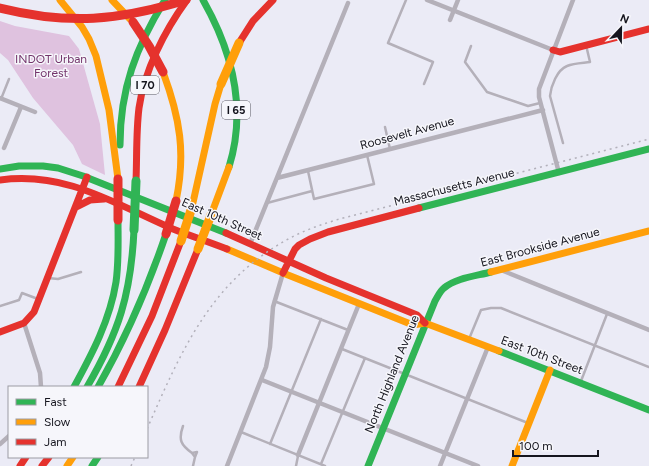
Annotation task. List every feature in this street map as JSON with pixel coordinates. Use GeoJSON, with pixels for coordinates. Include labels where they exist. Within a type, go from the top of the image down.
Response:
{"type":"FeatureCollection","features":[{"type":"Feature","properties":{"kind":"main road"},"geometry":{"type":"LineString","coordinates":[[60,0],[79,21],[90,40],[97,57],[115,141],[118,179]]}},
{"type":"Feature","properties":{"kind":"main road"},"geometry":{"type":"LineString","coordinates":[[99,386],[115,358],[134,316],[166,234],[176,201],[181,178],[182,164],[180,134],[176,108],[162,72],[149,46],[133,22],[112,0]]}},
{"type":"Feature","properties":{"kind":"main road"},"geometry":{"type":"LineString","coordinates":[[74,386],[96,342],[110,309],[114,294],[117,270],[118,179],[121,115],[125,89],[145,34],[165,0]]}},
{"type":"Feature","properties":{"kind":"main road"},"geometry":{"type":"LineString","coordinates":[[0,12],[61,20],[104,19],[140,14],[186,0]]}},
{"type":"Feature","properties":{"kind":"main road","name":"I 70"},"geometry":{"type":"LineString","coordinates":[[88,386],[110,344],[124,306],[132,270],[137,141],[139,108],[142,94],[148,74],[160,46],[186,0]]}},
{"type":"Feature","properties":{"kind":"main road"},"geometry":{"type":"LineString","coordinates":[[119,386],[136,354],[166,284],[181,241],[192,207],[215,104],[221,84],[239,43],[253,21],[273,0]]}},
{"type":"Feature","properties":{"kind":"main road","name":"I 65"},"geometry":{"type":"LineString","coordinates":[[139,386],[165,330],[198,249],[230,164],[234,147],[237,114],[232,69],[224,44],[205,3]]}},
{"type":"Feature","properties":{"kind":"main road"},"geometry":{"type":"LineString","coordinates":[[0,8],[26,15]]}},
{"type":"Feature","properties":{"kind":"main road"},"geometry":{"type":"LineString","coordinates":[[553,50],[560,52],[649,29]]}},
{"type":"Feature","properties":{"kind":"main road","name":"Massachusetts Avenue"},"geometry":{"type":"LineString","coordinates":[[283,273],[293,250],[300,243],[328,232],[649,149]]}},
{"type":"Feature","properties":{"kind":"main road","name":"East 10th Street"},"geometry":{"type":"LineString","coordinates":[[0,169],[19,166],[42,166],[64,170],[87,177],[186,216],[417,315],[425,324]]}},
{"type":"Feature","properties":{"kind":"main road"},"geometry":{"type":"LineString","coordinates":[[0,332],[24,323],[34,312],[87,177]]}},
{"type":"Feature","properties":{"kind":"main road","name":"East 10th Street"},"geometry":{"type":"LineString","coordinates":[[0,180],[14,178],[52,180],[82,189],[359,304],[413,324],[425,324],[488,347],[649,410]]}},
{"type":"Feature","properties":{"kind":"main road"},"geometry":{"type":"LineString","coordinates":[[76,207],[90,200],[106,198]]}},
{"type":"Feature","properties":{"kind":"main road","name":"East Brookside Avenue"},"geometry":{"type":"LineString","coordinates":[[440,292],[445,287],[458,281],[649,231]]}},
{"type":"Feature","properties":{"kind":"main road","name":"North Highland Avenue"},"geometry":{"type":"LineString","coordinates":[[368,466],[425,324],[440,292]]}},
{"type":"Feature","properties":{"kind":"main road"},"geometry":{"type":"LineString","coordinates":[[512,466],[550,370]]}},
{"type":"Feature","properties":{"kind":"street"},"geometry":{"type":"LineString","coordinates":[[427,0],[553,50]]}},
{"type":"Feature","properties":{"kind":"street"},"geometry":{"type":"LineString","coordinates":[[450,20],[458,0]]}},
{"type":"Feature","properties":{"kind":"street"},"geometry":{"type":"LineString","coordinates":[[559,173],[538,91],[539,85],[573,0]]}},
{"type":"Feature","properties":{"kind":"street"},"geometry":{"type":"LineString","coordinates":[[250,244],[348,3]]}},
{"type":"Feature","properties":{"kind":"street"},"geometry":{"type":"LineString","coordinates":[[1,99],[35,112]]}},
{"type":"Feature","properties":{"kind":"street"},"geometry":{"type":"LineString","coordinates":[[4,148],[21,106]]}},
{"type":"Feature","properties":{"kind":"street","name":"Roosevelt Avenue"},"geometry":{"type":"LineString","coordinates":[[277,178],[543,110]]}},
{"type":"Feature","properties":{"kind":"street"},"geometry":{"type":"LineString","coordinates":[[501,270],[649,330]]}},
{"type":"Feature","properties":{"kind":"street"},"geometry":{"type":"LineString","coordinates":[[227,466],[262,380],[269,354],[274,301],[283,273]]}},
{"type":"Feature","properties":{"kind":"street"},"geometry":{"type":"LineString","coordinates":[[298,455],[359,304]]}},
{"type":"Feature","properties":{"kind":"street"},"geometry":{"type":"LineString","coordinates":[[24,323],[40,373],[41,384]]}},
{"type":"Feature","properties":{"kind":"street"},"geometry":{"type":"LineString","coordinates":[[440,466],[488,347]]}},
{"type":"Feature","properties":{"kind":"street"},"geometry":{"type":"LineString","coordinates":[[262,380],[478,466]]}},
{"type":"Feature","properties":{"kind":"street"},"geometry":{"type":"LineString","coordinates":[[0,444],[8,437]]}},
{"type":"Feature","properties":{"kind":"lane"},"geometry":{"type":"LineString","coordinates":[[406,0],[388,43],[433,62],[424,84]]}},
{"type":"Feature","properties":{"kind":"lane"},"geometry":{"type":"LineString","coordinates":[[563,143],[550,96],[551,88],[554,80],[566,66],[590,62],[586,45]]}},
{"type":"Feature","properties":{"kind":"lane"},"geometry":{"type":"LineString","coordinates":[[471,46],[465,62],[487,92],[528,106],[541,103]]}},
{"type":"Feature","properties":{"kind":"lane"},"geometry":{"type":"LineString","coordinates":[[1,99],[8,79]]}},
{"type":"Feature","properties":{"kind":"lane"},"geometry":{"type":"LineString","coordinates":[[385,127],[390,149]]}},
{"type":"Feature","properties":{"kind":"lane"},"geometry":{"type":"LineString","coordinates":[[308,171],[314,199],[374,184],[368,155]]}},
{"type":"Feature","properties":{"kind":"lane"},"geometry":{"type":"LineString","coordinates":[[266,204],[312,191]]}},
{"type":"Feature","properties":{"kind":"lane"},"geometry":{"type":"LineString","coordinates":[[48,278],[53,280],[80,272]]}},
{"type":"Feature","properties":{"kind":"lane"},"geometry":{"type":"LineString","coordinates":[[0,306],[19,300],[22,293],[39,300]]}},
{"type":"Feature","properties":{"kind":"lane"},"geometry":{"type":"LineString","coordinates":[[274,301],[348,330]]}},
{"type":"Feature","properties":{"kind":"lane"},"geometry":{"type":"LineString","coordinates":[[468,340],[481,310],[496,307],[649,367]]}},
{"type":"Feature","properties":{"kind":"lane"},"geometry":{"type":"LineString","coordinates":[[580,382],[607,313]]}},
{"type":"Feature","properties":{"kind":"lane"},"geometry":{"type":"LineString","coordinates":[[270,444],[320,319]]}},
{"type":"Feature","properties":{"kind":"lane"},"geometry":{"type":"LineString","coordinates":[[341,348],[405,375],[529,423]]}},
{"type":"Feature","properties":{"kind":"lane"},"geometry":{"type":"LineString","coordinates":[[321,464],[365,358]]}},
{"type":"Feature","properties":{"kind":"lane"},"geometry":{"type":"LineString","coordinates":[[183,426],[180,434],[181,443],[192,453],[197,452],[193,466]]}},
{"type":"Feature","properties":{"kind":"lane"},"geometry":{"type":"LineString","coordinates":[[240,432],[325,466]]}},
{"type":"Feature","properties":{"kind":"lane"},"geometry":{"type":"LineString","coordinates":[[296,466],[298,455]]}},
{"type":"Feature","properties":{"kind":"green space","name":"INDOT Urban Forest"},"geometry":{"type":"Polygon","coordinates":[[[0,21],[15,26],[69,36],[79,49],[100,124],[105,175],[82,164],[73,145],[33,98],[8,60],[0,53],[0,21]]]}},
{"type":"Feature","properties":{"kind":"railway"},"geometry":{"type":"LineString","coordinates":[[148,427],[187,344],[203,318],[221,294],[241,273],[266,253],[294,236],[343,218],[649,139]]}},
{"type":"Feature","properties":{"kind":"railway"},"geometry":{"type":"LineString","coordinates":[[131,466],[135,458]]}},
{"type":"Feature","properties":{"kind":"traffic: fast"},"geometry":{"type":"LineString","coordinates":[[120,145],[123,105],[132,69],[146,35],[165,0]]}},
{"type":"Feature","properties":{"kind":"traffic: fast"},"geometry":{"type":"LineString","coordinates":[[203,0],[222,39],[234,81],[237,124],[229,167]]}},
{"type":"Feature","properties":{"kind":"traffic: fast"},"geometry":{"type":"LineString","coordinates":[[419,208],[649,149]]}},
{"type":"Feature","properties":{"kind":"traffic: fast"},"geometry":{"type":"LineString","coordinates":[[0,169],[19,166],[43,166],[58,168],[83,176],[226,233]]}},
{"type":"Feature","properties":{"kind":"traffic: fast"},"geometry":{"type":"LineString","coordinates":[[134,230],[136,181]]}},
{"type":"Feature","properties":{"kind":"traffic: fast"},"geometry":{"type":"LineString","coordinates":[[75,386],[100,336],[113,296],[118,266],[118,220]]}},
{"type":"Feature","properties":{"kind":"traffic: fast"},"geometry":{"type":"LineString","coordinates":[[88,386],[107,348],[121,312],[130,274],[134,230]]}},
{"type":"Feature","properties":{"kind":"traffic: fast"},"geometry":{"type":"LineString","coordinates":[[99,386],[136,312],[166,234]]}},
{"type":"Feature","properties":{"kind":"traffic: fast"},"geometry":{"type":"LineString","coordinates":[[368,466],[439,294],[444,288],[454,282],[491,272]]}},
{"type":"Feature","properties":{"kind":"traffic: fast"},"geometry":{"type":"LineString","coordinates":[[499,351],[649,410]]}},
{"type":"Feature","properties":{"kind":"traffic: fast"},"geometry":{"type":"LineString","coordinates":[[92,466],[97,458]]}},
{"type":"Feature","properties":{"kind":"traffic: slow"},"geometry":{"type":"LineString","coordinates":[[60,0],[82,27],[96,56],[109,110],[118,179]]}},
{"type":"Feature","properties":{"kind":"traffic: slow"},"geometry":{"type":"LineString","coordinates":[[112,0],[130,19]]}},
{"type":"Feature","properties":{"kind":"traffic: slow"},"geometry":{"type":"LineString","coordinates":[[221,84],[239,43]]}},
{"type":"Feature","properties":{"kind":"traffic: slow"},"geometry":{"type":"LineString","coordinates":[[163,72],[174,105],[180,136],[181,167],[176,201]]}},
{"type":"Feature","properties":{"kind":"traffic: slow"},"geometry":{"type":"LineString","coordinates":[[192,207],[215,104],[221,84]]}},
{"type":"Feature","properties":{"kind":"traffic: slow"},"geometry":{"type":"LineString","coordinates":[[211,215],[229,167]]}},
{"type":"Feature","properties":{"kind":"traffic: slow"},"geometry":{"type":"LineString","coordinates":[[181,241],[192,207]]}},
{"type":"Feature","properties":{"kind":"traffic: slow"},"geometry":{"type":"LineString","coordinates":[[198,249],[211,215]]}},
{"type":"Feature","properties":{"kind":"traffic: slow"},"geometry":{"type":"LineString","coordinates":[[491,272],[649,231]]}},
{"type":"Feature","properties":{"kind":"traffic: slow"},"geometry":{"type":"LineString","coordinates":[[227,249],[413,325],[425,323],[499,351]]}},
{"type":"Feature","properties":{"kind":"traffic: slow"},"geometry":{"type":"LineString","coordinates":[[512,466],[550,370]]}},
{"type":"Feature","properties":{"kind":"traffic: slow"},"geometry":{"type":"LineString","coordinates":[[67,466],[72,458]]}},
{"type":"Feature","properties":{"kind":"traffic: jam"},"geometry":{"type":"LineString","coordinates":[[0,8],[49,17],[93,18],[138,12],[186,0]]}},
{"type":"Feature","properties":{"kind":"traffic: jam"},"geometry":{"type":"LineString","coordinates":[[136,181],[138,117],[142,94],[151,65],[163,38],[187,0]]}},
{"type":"Feature","properties":{"kind":"traffic: jam"},"geometry":{"type":"LineString","coordinates":[[239,43],[253,21],[273,0]]}},
{"type":"Feature","properties":{"kind":"traffic: jam"},"geometry":{"type":"LineString","coordinates":[[133,22],[149,46],[163,72]]}},
{"type":"Feature","properties":{"kind":"traffic: jam"},"geometry":{"type":"LineString","coordinates":[[553,50],[560,52],[649,29]]}},
{"type":"Feature","properties":{"kind":"traffic: jam"},"geometry":{"type":"LineString","coordinates":[[0,332],[24,323],[34,312],[87,177]]}},
{"type":"Feature","properties":{"kind":"traffic: jam"},"geometry":{"type":"LineString","coordinates":[[0,180],[24,178],[47,180],[68,185],[110,200],[173,229],[227,249]]}},
{"type":"Feature","properties":{"kind":"traffic: jam"},"geometry":{"type":"LineString","coordinates":[[118,179],[118,220]]}},
{"type":"Feature","properties":{"kind":"traffic: jam"},"geometry":{"type":"LineString","coordinates":[[76,207],[90,200],[104,199]]}},
{"type":"Feature","properties":{"kind":"traffic: jam"},"geometry":{"type":"LineString","coordinates":[[166,234],[176,201]]}},
{"type":"Feature","properties":{"kind":"traffic: jam"},"geometry":{"type":"LineString","coordinates":[[283,273],[295,249],[310,239],[328,232],[419,208]]}},
{"type":"Feature","properties":{"kind":"traffic: jam"},"geometry":{"type":"LineString","coordinates":[[226,233],[326,278],[417,315],[425,323]]}},
{"type":"Feature","properties":{"kind":"traffic: jam"},"geometry":{"type":"LineString","coordinates":[[118,386],[152,316],[181,241]]}},
{"type":"Feature","properties":{"kind":"traffic: jam"},"geometry":{"type":"LineString","coordinates":[[139,386],[165,330],[198,249]]}},
{"type":"Feature","properties":{"kind":"traffic: jam"},"geometry":{"type":"LineString","coordinates":[[20,466],[25,458]]}},
{"type":"Feature","properties":{"kind":"traffic: jam"},"geometry":{"type":"LineString","coordinates":[[42,466],[48,458]]}}]}
